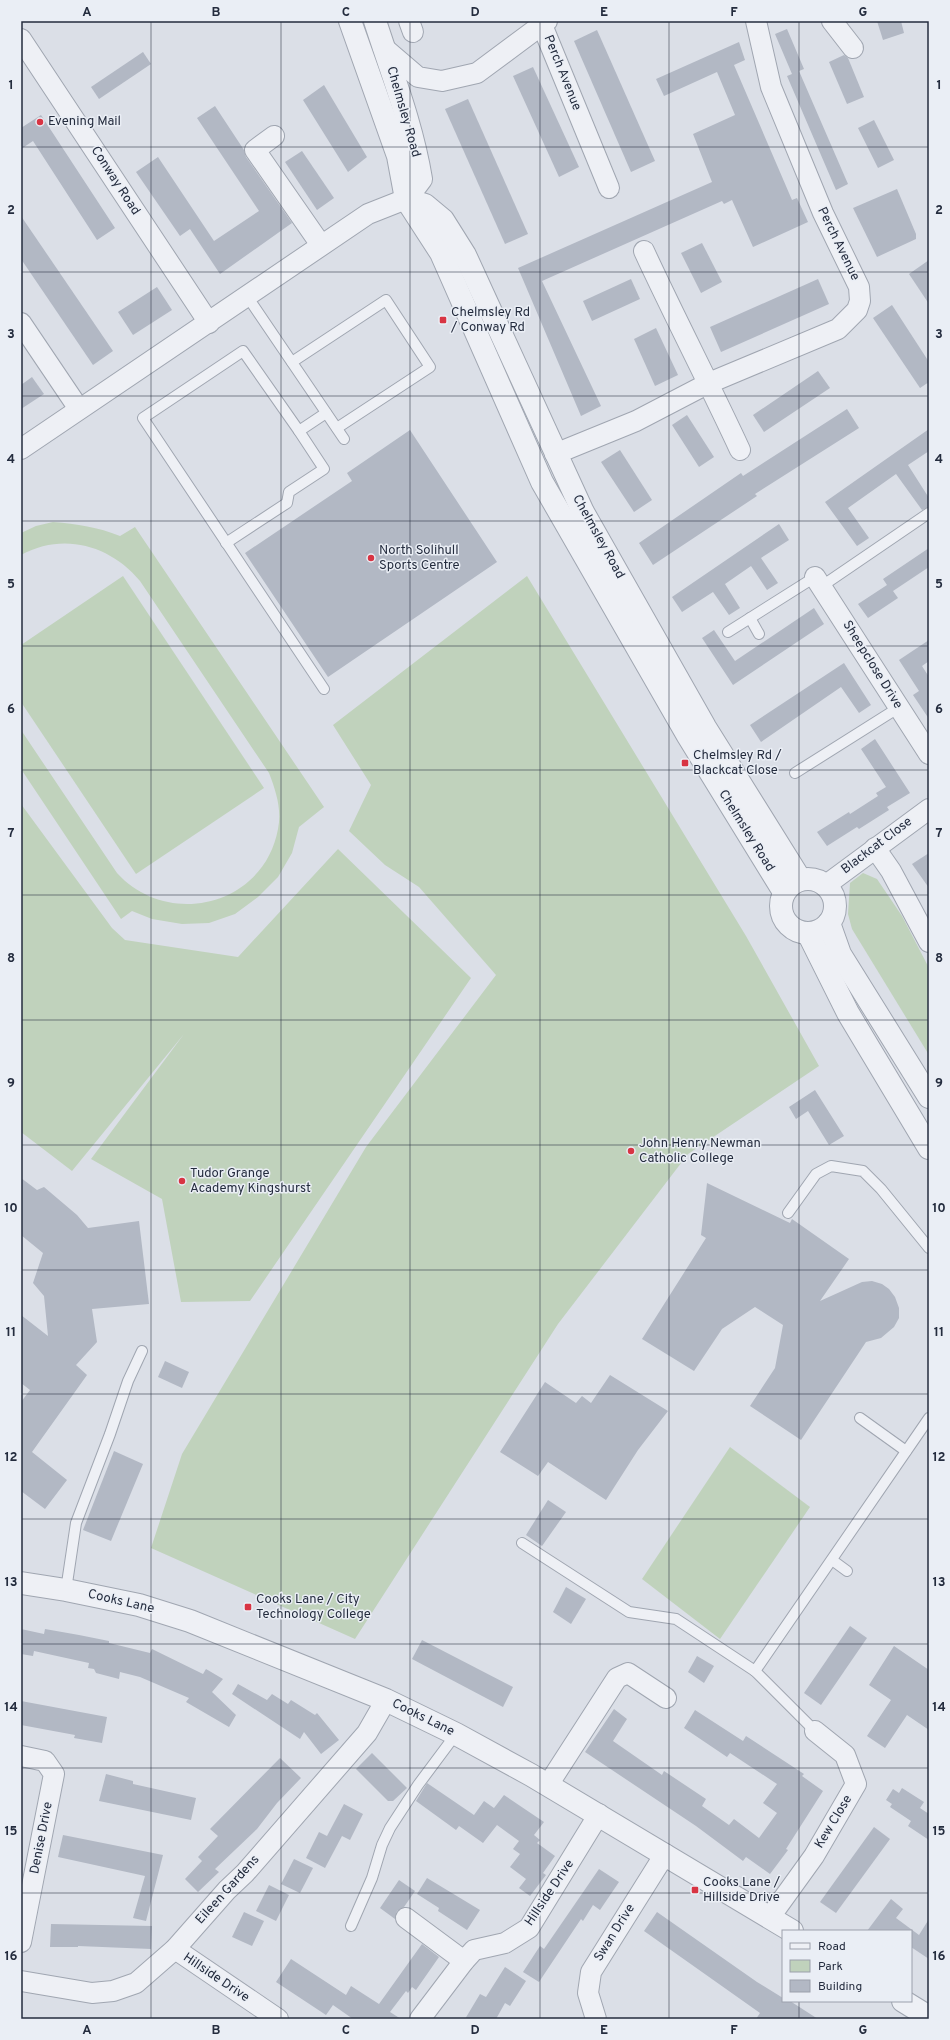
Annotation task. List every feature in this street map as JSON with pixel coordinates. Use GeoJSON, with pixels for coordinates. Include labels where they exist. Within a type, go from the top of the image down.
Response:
{"type":"FeatureCollection","features":[{"type":"Feature","properties":{"kind":"street","name":"Chelmsley Road"},"geometry":{"type":"LineString","coordinates":[[350,21],[398,156],[406,199],[441,253],[542,482],[676,716],[792,886]]}},
{"type":"Feature","properties":{"kind":"street","name":"Chelmsley Road"},"geometry":{"type":"LineString","coordinates":[[375,21],[398,88],[414,142],[421,179],[406,199]]}},
{"type":"Feature","properties":{"kind":"street","name":"Perch Avenue"},"geometry":{"type":"LineString","coordinates":[[555,454],[636,420],[709,384],[838,329],[857,310],[860,301],[859,287],[823,213],[771,87],[756,21]]}},
{"type":"Feature","properties":{"kind":"street"},"geometry":{"type":"LineString","coordinates":[[832,21],[854,48]]}},
{"type":"Feature","properties":{"kind":"street","name":"Perch Avenue"},"geometry":{"type":"LineString","coordinates":[[383,47],[418,76],[442,82],[477,73],[544,23],[609,188]]}},
{"type":"Feature","properties":{"kind":"street","name":"Conway Road"},"geometry":{"type":"LineString","coordinates":[[21,39],[209,323]]}},
{"type":"Feature","properties":{"kind":"street"},"geometry":{"type":"LineString","coordinates":[[274,136],[255,150],[321,244]]}},
{"type":"Feature","properties":{"kind":"street","name":"Chelmsley Road"},"geometry":{"type":"LineString","coordinates":[[406,199],[425,205],[443,220],[465,255],[555,454],[583,512],[705,727],[792,886]]}},
{"type":"Feature","properties":{"kind":"street"},"geometry":{"type":"LineString","coordinates":[[21,449],[209,323],[321,244],[368,214],[406,199]]}},
{"type":"Feature","properties":{"kind":"street"},"geometry":{"type":"LineString","coordinates":[[644,251],[740,450]]}},
{"type":"Feature","properties":{"kind":"street"},"geometry":{"type":"LineString","coordinates":[[21,323],[79,409]]}},
{"type":"Feature","properties":{"kind":"street","name":"Sheepclose Drive"},"geometry":{"type":"LineString","coordinates":[[818,582],[862,647],[898,708],[929,754]]}},
{"type":"Feature","properties":{"kind":"street","name":"Blackcat Close"},"geometry":{"type":"LineString","coordinates":[[826,885],[929,809]]}},
{"type":"Feature","properties":{"kind":"street"},"geometry":{"type":"LineString","coordinates":[[875,848],[891,871],[929,942]]}},
{"type":"Feature","properties":{"kind":"street"},"geometry":{"type":"LineString","coordinates":[[813,878],[826,885],[835,902],[835,913],[829,924],[820,930],[808,933],[794,930],[784,920],[781,910],[782,898],[792,886],[813,878]]}},
{"type":"Feature","properties":{"kind":"street"},"geometry":{"type":"LineString","coordinates":[[829,924],[840,954],[929,1097]]}},
{"type":"Feature","properties":{"kind":"street"},"geometry":{"type":"LineString","coordinates":[[808,933],[848,1013],[929,1148]]}},
{"type":"Feature","properties":{"kind":"street","name":"Cooks Lane"},"geometry":{"type":"LineString","coordinates":[[21,1583],[139,1604],[190,1621],[386,1700],[456,1734],[599,1814],[790,1930]]}},
{"type":"Feature","properties":{"kind":"street"},"geometry":{"type":"LineString","coordinates":[[548,1785],[617,1678],[628,1673],[666,1698]]}},
{"type":"Feature","properties":{"kind":"street","name":"Eileen Gardens"},"geometry":{"type":"LineString","coordinates":[[21,1981],[92,1993],[114,1991],[136,1983],[175,1950],[367,1733],[386,1700]]}},
{"type":"Feature","properties":{"kind":"street","name":"Kew Close"},"geometry":{"type":"LineString","coordinates":[[770,1917],[814,1856],[856,1784],[845,1755],[815,1731]]}},
{"type":"Feature","properties":{"kind":"street","name":"Denise Drive"},"geometry":{"type":"LineString","coordinates":[[21,1756],[45,1761],[54,1774],[21,1942]]}},
{"type":"Feature","properties":{"kind":"street","name":"Hillside Drive"},"geometry":{"type":"LineString","coordinates":[[420,2019],[474,1950],[505,1943],[529,1928],[599,1814]]}},
{"type":"Feature","properties":{"kind":"street","name":"Swan Drive"},"geometry":{"type":"LineString","coordinates":[[596,2019],[588,1993],[590,1972],[665,1854]]}},
{"type":"Feature","properties":{"kind":"street"},"geometry":{"type":"LineString","coordinates":[[406,1918],[464,1961]]}},
{"type":"Feature","properties":{"kind":"street","name":"Hillside Drive"},"geometry":{"type":"LineString","coordinates":[[175,1950],[278,2019]]}},
{"type":"Feature","properties":{"kind":"street"},"geometry":{"type":"LineString","coordinates":[[905,2002],[929,2017]]}},
{"type":"Feature","properties":{"kind":"lane"},"geometry":{"type":"LineString","coordinates":[[247,296],[344,439]]}},
{"type":"Feature","properties":{"kind":"lane"},"geometry":{"type":"LineString","coordinates":[[292,362],[386,300],[430,367],[336,428]]}},
{"type":"Feature","properties":{"kind":"lane"},"geometry":{"type":"LineString","coordinates":[[226,543],[287,503],[289,492],[324,469],[243,351],[143,418],[226,543],[324,689]]}},
{"type":"Feature","properties":{"kind":"lane"},"geometry":{"type":"LineString","coordinates":[[299,431],[326,413]]}},
{"type":"Feature","properties":{"kind":"lane"},"geometry":{"type":"LineString","coordinates":[[728,632],[750,618],[818,582],[929,513]]}},
{"type":"Feature","properties":{"kind":"lane"},"geometry":{"type":"LineString","coordinates":[[750,618],[760,634]]}},
{"type":"Feature","properties":{"kind":"lane"},"geometry":{"type":"LineString","coordinates":[[795,773],[898,708]]}},
{"type":"Feature","properties":{"kind":"lane"},"geometry":{"type":"LineString","coordinates":[[788,1213],[816,1174],[826,1168],[831,1166],[863,1171],[881,1189],[929,1248]]}},
{"type":"Feature","properties":{"kind":"lane"},"geometry":{"type":"LineString","coordinates":[[66,1590],[76,1523],[110,1434],[128,1381],[142,1351]]}},
{"type":"Feature","properties":{"kind":"lane"},"geometry":{"type":"LineString","coordinates":[[860,1418],[906,1451]]}},
{"type":"Feature","properties":{"kind":"lane"},"geometry":{"type":"LineString","coordinates":[[755,1671],[929,1418]]}},
{"type":"Feature","properties":{"kind":"lane"},"geometry":{"type":"LineString","coordinates":[[522,1543],[629,1612],[676,1619],[755,1671],[815,1731]]}},
{"type":"Feature","properties":{"kind":"lane"},"geometry":{"type":"LineString","coordinates":[[832,1560],[847,1571]]}},
{"type":"Feature","properties":{"kind":"lane"},"geometry":{"type":"LineString","coordinates":[[351,1926],[372,1878],[382,1844],[390,1828],[418,1785],[456,1734]]}},
{"type":"Feature","properties":{"kind":"green space"},"geometry":{"type":"Polygon","coordinates":[[[53,522],[87,526],[120,536],[135,527],[324,807],[299,827],[292,853],[278,877],[258,897],[235,914],[209,923],[182,924],[152,919],[132,911],[121,919],[21,769],[21,730],[117,873],[138,890],[162,901],[187,904],[211,901],[234,892],[254,876],[269,855],[278,829],[278,801],[269,773],[140,581],[115,559],[100,551],[85,546],[53,544],[37,548],[21,555],[21,533],[36,526],[53,522]]]}},
{"type":"Feature","properties":{"kind":"green space"},"geometry":{"type":"Polygon","coordinates":[[[123,576],[264,788],[136,874],[21,702],[21,645],[123,576]]]}},
{"type":"Feature","properties":{"kind":"green space"},"geometry":{"type":"Polygon","coordinates":[[[527,576],[746,936],[819,1066],[688,1154],[558,1324],[355,1639],[151,1548],[182,1454],[366,1147],[496,975],[419,887],[385,865],[349,831],[371,785],[333,725],[527,576]]]}},
{"type":"Feature","properties":{"kind":"green space","name":"Tudor Grange Academy Kingshurst"},"geometry":{"type":"Polygon","coordinates":[[[21,804],[112,928],[125,940],[238,957],[338,849],[471,978],[250,1301],[181,1302],[162,1199],[91,1159],[184,1034],[72,1171],[21,1132],[21,804]]]}},
{"type":"Feature","properties":{"kind":"green space"},"geometry":{"type":"Polygon","coordinates":[[[863,873],[877,879],[902,916],[929,968],[929,1055],[852,929],[848,914],[850,883],[863,873]]]}},
{"type":"Feature","properties":{"kind":"green space"},"geometry":{"type":"Polygon","coordinates":[[[730,1447],[810,1507],[720,1639],[642,1579],[730,1447]]]}},
{"type":"Feature","properties":{"kind":"building"},"geometry":{"type":"Polygon","coordinates":[[[877,21],[901,21],[904,33],[883,40],[877,21]]]}},
{"type":"Feature","properties":{"kind":"building"},"geometry":{"type":"Polygon","coordinates":[[[787,29],[804,69],[799,71],[848,184],[836,190],[787,76],[792,74],[775,34],[787,29]]]}},
{"type":"Feature","properties":{"kind":"building"},"geometry":{"type":"Polygon","coordinates":[[[597,30],[655,161],[631,172],[574,41],[597,30]]]}},
{"type":"Feature","properties":{"kind":"building"},"geometry":{"type":"Polygon","coordinates":[[[739,42],[745,60],[734,65],[792,200],[797,198],[808,222],[753,247],[732,200],[724,204],[722,201],[542,281],[601,406],[581,416],[518,268],[712,182],[693,134],[735,115],[717,72],[664,96],[656,79],[739,42]]]}},
{"type":"Feature","properties":{"kind":"building"},"geometry":{"type":"Polygon","coordinates":[[[143,52],[151,64],[99,99],[91,87],[143,52]]]}},
{"type":"Feature","properties":{"kind":"building"},"geometry":{"type":"Polygon","coordinates":[[[844,55],[848,58],[864,97],[847,104],[829,62],[844,55]]]}},
{"type":"Feature","properties":{"kind":"building"},"geometry":{"type":"Polygon","coordinates":[[[533,67],[579,167],[559,177],[513,76],[533,67]]]}},
{"type":"Feature","properties":{"kind":"building"},"geometry":{"type":"Polygon","coordinates":[[[324,85],[367,157],[348,172],[303,100],[324,85]]]}},
{"type":"Feature","properties":{"kind":"building"},"geometry":{"type":"Polygon","coordinates":[[[468,99],[528,234],[505,244],[445,109],[468,99]]]}},
{"type":"Feature","properties":{"kind":"building"},"geometry":{"type":"Polygon","coordinates":[[[215,106],[244,150],[246,157],[292,223],[220,274],[190,229],[180,236],[136,172],[158,157],[214,241],[259,211],[197,118],[215,106]]]}},
{"type":"Feature","properties":{"kind":"building"},"geometry":{"type":"Polygon","coordinates":[[[41,115],[115,228],[97,240],[33,141],[21,149],[21,128],[41,115]]]}},
{"type":"Feature","properties":{"kind":"building"},"geometry":{"type":"Polygon","coordinates":[[[874,120],[894,160],[878,168],[858,128],[874,120]]]}},
{"type":"Feature","properties":{"kind":"building"},"geometry":{"type":"Polygon","coordinates":[[[302,151],[334,198],[317,210],[285,162],[302,151]]]}},
{"type":"Feature","properties":{"kind":"building"},"geometry":{"type":"Polygon","coordinates":[[[897,189],[916,234],[916,239],[877,257],[853,208],[897,189]]]}},
{"type":"Feature","properties":{"kind":"building"},"geometry":{"type":"Polygon","coordinates":[[[21,216],[113,351],[93,365],[21,259],[21,216]]]}},
{"type":"Feature","properties":{"kind":"building"},"geometry":{"type":"Polygon","coordinates":[[[702,243],[722,282],[701,293],[681,253],[702,243]]]}},
{"type":"Feature","properties":{"kind":"building"},"geometry":{"type":"Polygon","coordinates":[[[929,260],[929,304],[909,274],[929,260]]]}},
{"type":"Feature","properties":{"kind":"building"},"geometry":{"type":"Polygon","coordinates":[[[631,279],[640,299],[592,321],[583,301],[631,279]]]}},
{"type":"Feature","properties":{"kind":"building"},"geometry":{"type":"Polygon","coordinates":[[[818,279],[829,304],[721,352],[710,327],[818,279]]]}},
{"type":"Feature","properties":{"kind":"building"},"geometry":{"type":"Polygon","coordinates":[[[157,287],[172,310],[133,335],[118,312],[157,287]]]}},
{"type":"Feature","properties":{"kind":"building"},"geometry":{"type":"Polygon","coordinates":[[[892,305],[929,362],[929,382],[920,388],[873,318],[892,305]]]}},
{"type":"Feature","properties":{"kind":"building"},"geometry":{"type":"Polygon","coordinates":[[[656,328],[678,375],[655,386],[634,339],[656,328]]]}},
{"type":"Feature","properties":{"kind":"building"},"geometry":{"type":"Polygon","coordinates":[[[818,371],[830,388],[764,432],[753,415],[818,371]]]}},
{"type":"Feature","properties":{"kind":"building"},"geometry":{"type":"Polygon","coordinates":[[[32,377],[44,394],[21,409],[21,385],[32,377]]]}},
{"type":"Feature","properties":{"kind":"building"},"geometry":{"type":"Polygon","coordinates":[[[847,409],[859,428],[755,494],[757,496],[653,565],[639,543],[741,473],[743,476],[847,409]]]}},
{"type":"Feature","properties":{"kind":"building"},"geometry":{"type":"Polygon","coordinates":[[[687,415],[714,457],[699,467],[672,425],[687,415]]]}},
{"type":"Feature","properties":{"kind":"building"},"geometry":{"type":"Polygon","coordinates":[[[929,429],[929,451],[908,465],[929,498],[929,507],[922,510],[896,474],[848,508],[869,538],[857,546],[825,502],[929,429]]]}},
{"type":"Feature","properties":{"kind":"building","name":"North Solihull Sports Centre"},"geometry":{"type":"Polygon","coordinates":[[[410,430],[497,562],[328,677],[245,553],[352,481],[347,473],[410,430]]]}},
{"type":"Feature","properties":{"kind":"building"},"geometry":{"type":"Polygon","coordinates":[[[620,450],[652,500],[634,512],[601,462],[620,450]]]}},
{"type":"Feature","properties":{"kind":"building"},"geometry":{"type":"Polygon","coordinates":[[[779,524],[789,540],[761,558],[778,583],[767,590],[751,566],[725,584],[740,608],[729,615],[713,592],[682,612],[672,597],[779,524]]]}},
{"type":"Feature","properties":{"kind":"building"},"geometry":{"type":"Polygon","coordinates":[[[929,548],[929,567],[893,591],[898,598],[868,618],[858,604],[887,585],[883,579],[929,548]]]}},
{"type":"Feature","properties":{"kind":"building"},"geometry":{"type":"Polygon","coordinates":[[[814,608],[824,624],[733,685],[702,638],[714,630],[735,661],[814,608]]]}},
{"type":"Feature","properties":{"kind":"building"},"geometry":{"type":"Polygon","coordinates":[[[929,640],[929,661],[922,666],[929,677],[929,719],[913,695],[919,691],[899,660],[929,640]]]}},
{"type":"Feature","properties":{"kind":"building"},"geometry":{"type":"Polygon","coordinates":[[[844,663],[871,705],[859,713],[841,687],[761,742],[750,725],[844,663]]]}},
{"type":"Feature","properties":{"kind":"building"},"geometry":{"type":"Polygon","coordinates":[[[875,739],[910,793],[887,807],[889,810],[859,829],[857,827],[827,846],[817,832],[849,812],[850,814],[878,796],[876,793],[886,787],[861,749],[875,739]]]}},
{"type":"Feature","properties":{"kind":"building"},"geometry":{"type":"Polygon","coordinates":[[[929,853],[929,888],[912,864],[929,853]]]}},
{"type":"Feature","properties":{"kind":"building"},"geometry":{"type":"Polygon","coordinates":[[[815,1090],[844,1136],[829,1145],[808,1111],[796,1119],[789,1107],[815,1090]]]}},
{"type":"Feature","properties":{"kind":"building"},"geometry":{"type":"Polygon","coordinates":[[[21,1178],[37,1190],[44,1187],[77,1215],[88,1228],[139,1221],[149,1304],[92,1309],[97,1342],[76,1365],[87,1375],[32,1452],[67,1480],[45,1509],[21,1491],[21,1402],[30,1390],[21,1383],[21,1315],[48,1336],[44,1296],[33,1283],[43,1253],[21,1235],[21,1178]]]}},
{"type":"Feature","properties":{"kind":"building"},"geometry":{"type":"Polygon","coordinates":[[[707,1183],[790,1223],[792,1219],[849,1259],[820,1301],[862,1282],[872,1281],[882,1284],[889,1289],[895,1297],[899,1308],[899,1318],[894,1327],[881,1338],[866,1342],[801,1440],[750,1406],[775,1368],[783,1325],[755,1307],[722,1329],[694,1371],[642,1339],[706,1238],[701,1235],[707,1183]]]}},
{"type":"Feature","properties":{"kind":"building"},"geometry":{"type":"Polygon","coordinates":[[[165,1361],[189,1372],[182,1388],[158,1377],[165,1361]]]}},
{"type":"Feature","properties":{"kind":"building"},"geometry":{"type":"Polygon","coordinates":[[[610,1375],[668,1411],[638,1450],[606,1500],[548,1462],[538,1476],[500,1452],[545,1382],[576,1403],[582,1396],[591,1403],[610,1375]]]}},
{"type":"Feature","properties":{"kind":"building"},"geometry":{"type":"Polygon","coordinates":[[[114,1451],[143,1464],[111,1541],[83,1530],[114,1451]]]}},
{"type":"Feature","properties":{"kind":"building"},"geometry":{"type":"Polygon","coordinates":[[[548,1500],[566,1512],[542,1546],[526,1535],[548,1500]]]}},
{"type":"Feature","properties":{"kind":"building"},"geometry":{"type":"Polygon","coordinates":[[[566,1587],[586,1599],[571,1624],[553,1612],[566,1587]]]}},
{"type":"Feature","properties":{"kind":"building"},"geometry":{"type":"Polygon","coordinates":[[[850,1626],[867,1638],[821,1705],[804,1693],[850,1626]]]}},
{"type":"Feature","properties":{"kind":"building"},"geometry":{"type":"Polygon","coordinates":[[[21,1629],[44,1634],[45,1629],[79,1635],[109,1641],[109,1643],[150,1653],[152,1649],[203,1674],[206,1669],[223,1679],[212,1692],[236,1715],[229,1727],[186,1702],[189,1698],[140,1677],[120,1672],[119,1679],[96,1673],[94,1669],[88,1668],[89,1663],[34,1651],[33,1656],[21,1654],[21,1629]]]}},
{"type":"Feature","properties":{"kind":"building"},"geometry":{"type":"Polygon","coordinates":[[[422,1640],[513,1687],[503,1707],[412,1659],[422,1640]]]}},
{"type":"Feature","properties":{"kind":"building"},"geometry":{"type":"Polygon","coordinates":[[[894,1646],[929,1670],[929,1730],[907,1715],[885,1748],[867,1736],[891,1700],[869,1685],[894,1646]]]}},
{"type":"Feature","properties":{"kind":"building"},"geometry":{"type":"Polygon","coordinates":[[[697,1656],[714,1666],[704,1683],[688,1672],[697,1656]]]}},
{"type":"Feature","properties":{"kind":"building"},"geometry":{"type":"Polygon","coordinates":[[[238,1684],[267,1700],[272,1694],[288,1704],[291,1700],[315,1715],[317,1713],[339,1740],[321,1754],[304,1732],[300,1739],[232,1694],[238,1684]]]}},
{"type":"Feature","properties":{"kind":"building"},"geometry":{"type":"Polygon","coordinates":[[[21,1701],[107,1717],[102,1743],[74,1738],[75,1735],[21,1725],[21,1701]]]}},
{"type":"Feature","properties":{"kind":"building"},"geometry":{"type":"Polygon","coordinates":[[[614,1709],[627,1719],[613,1741],[662,1775],[664,1771],[706,1799],[702,1806],[729,1825],[734,1819],[759,1838],[777,1813],[763,1803],[777,1784],[730,1753],[727,1757],[684,1728],[695,1710],[743,1741],[746,1736],[804,1774],[802,1776],[823,1791],[786,1849],[788,1850],[770,1874],[746,1857],[743,1861],[696,1826],[585,1752],[614,1709]]]}},
{"type":"Feature","properties":{"kind":"building"},"geometry":{"type":"Polygon","coordinates":[[[372,1753],[407,1788],[393,1801],[388,1801],[356,1769],[372,1753]]]}},
{"type":"Feature","properties":{"kind":"building"},"geometry":{"type":"Polygon","coordinates":[[[280,1758],[301,1778],[277,1803],[257,1829],[215,1869],[219,1872],[198,1892],[185,1879],[202,1861],[198,1857],[218,1836],[210,1829],[280,1758]]]}},
{"type":"Feature","properties":{"kind":"building"},"geometry":{"type":"Polygon","coordinates":[[[106,1774],[133,1781],[133,1784],[196,1798],[191,1820],[99,1801],[106,1774]]]}},
{"type":"Feature","properties":{"kind":"building"},"geometry":{"type":"Polygon","coordinates":[[[427,1783],[474,1815],[484,1801],[494,1808],[504,1795],[544,1822],[534,1835],[540,1840],[537,1843],[555,1856],[543,1873],[546,1875],[530,1896],[519,1888],[526,1879],[510,1867],[520,1854],[513,1849],[519,1841],[497,1825],[483,1843],[459,1826],[456,1830],[416,1801],[427,1783]]]}},
{"type":"Feature","properties":{"kind":"building"},"geometry":{"type":"Polygon","coordinates":[[[902,1788],[924,1802],[920,1808],[929,1814],[929,1840],[908,1826],[911,1821],[890,1807],[892,1804],[886,1800],[893,1789],[899,1793],[902,1788]]]}},
{"type":"Feature","properties":{"kind":"building"},"geometry":{"type":"Polygon","coordinates":[[[344,1804],[363,1814],[350,1840],[342,1836],[325,1868],[306,1858],[319,1832],[327,1836],[344,1804]]]}},
{"type":"Feature","properties":{"kind":"building"},"geometry":{"type":"Polygon","coordinates":[[[874,1827],[890,1839],[836,1913],[820,1902],[874,1827]]]}},
{"type":"Feature","properties":{"kind":"building"},"geometry":{"type":"Polygon","coordinates":[[[63,1835],[163,1855],[146,1921],[133,1918],[145,1876],[58,1857],[63,1835]]]}},
{"type":"Feature","properties":{"kind":"building"},"geometry":{"type":"Polygon","coordinates":[[[294,1859],[313,1868],[300,1893],[281,1884],[294,1859]]]}},
{"type":"Feature","properties":{"kind":"building"},"geometry":{"type":"Polygon","coordinates":[[[599,1869],[619,1882],[600,1910],[593,1905],[583,1921],[581,1919],[539,1982],[523,1972],[540,1946],[544,1949],[599,1869]]]}},
{"type":"Feature","properties":{"kind":"building"},"geometry":{"type":"Polygon","coordinates":[[[427,1878],[480,1910],[467,1930],[438,1911],[439,1908],[417,1894],[427,1878]]]}},
{"type":"Feature","properties":{"kind":"building"},"geometry":{"type":"Polygon","coordinates":[[[399,1880],[415,1891],[404,1907],[397,1911],[395,1919],[380,1908],[399,1880]]]}},
{"type":"Feature","properties":{"kind":"building"},"geometry":{"type":"Polygon","coordinates":[[[269,1885],[289,1895],[276,1921],[256,1911],[269,1885]]]}},
{"type":"Feature","properties":{"kind":"building"},"geometry":{"type":"Polygon","coordinates":[[[891,1899],[903,1909],[896,1918],[919,1935],[929,1919],[929,1959],[912,1948],[912,1930],[868,1930],[891,1899]]]}},
{"type":"Feature","properties":{"kind":"building"},"geometry":{"type":"Polygon","coordinates":[[[244,1912],[264,1921],[252,1946],[232,1937],[244,1912]]]}},
{"type":"Feature","properties":{"kind":"building"},"geometry":{"type":"Polygon","coordinates":[[[657,1912],[757,1982],[782,1997],[782,2002],[792,2002],[818,2019],[756,2019],[760,2013],[644,1931],[657,1912]]]}},
{"type":"Feature","properties":{"kind":"building"},"geometry":{"type":"Polygon","coordinates":[[[51,1924],[152,1926],[151,1949],[78,1946],[50,1947],[51,1924]]]}},
{"type":"Feature","properties":{"kind":"building"},"geometry":{"type":"Polygon","coordinates":[[[422,1944],[439,1957],[416,1990],[412,1987],[408,1993],[406,1991],[390,2012],[401,2019],[353,2019],[333,2005],[326,2015],[276,1982],[291,1959],[346,1995],[351,1986],[379,2004],[422,1944]]]}},
{"type":"Feature","properties":{"kind":"building"},"geometry":{"type":"Polygon","coordinates":[[[505,1967],[526,1981],[510,2006],[505,2003],[496,2019],[465,2019],[480,1994],[486,1997],[505,1967]]]}},
{"type":"Feature","properties":{"kind":"place","name":"Evening Mail"},"geometry":{"type":"Point","coordinates":[40,122]}},
{"type":"Feature","properties":{"kind":"place","name":"Chelmsley Rd / Conway Rd"},"geometry":{"type":"Point","coordinates":[443,320]}},
{"type":"Feature","properties":{"kind":"place","name":"North Solihull Sports Centre"},"geometry":{"type":"Point","coordinates":[371,558]}},
{"type":"Feature","properties":{"kind":"place","name":"Chelmsley Rd / Blackcat Close"},"geometry":{"type":"Point","coordinates":[685,763]}},
{"type":"Feature","properties":{"kind":"place","name":"John Henry Newman Catholic College"},"geometry":{"type":"Point","coordinates":[631,1151]}},
{"type":"Feature","properties":{"kind":"place","name":"Tudor Grange Academy Kingshurst"},"geometry":{"type":"Point","coordinates":[182,1181]}},
{"type":"Feature","properties":{"kind":"place","name":"Cooks Lane / City Technology College"},"geometry":{"type":"Point","coordinates":[248,1607]}},
{"type":"Feature","properties":{"kind":"place","name":"Cooks Lane / Hillside Drive"},"geometry":{"type":"Point","coordinates":[695,1890]}}]}
